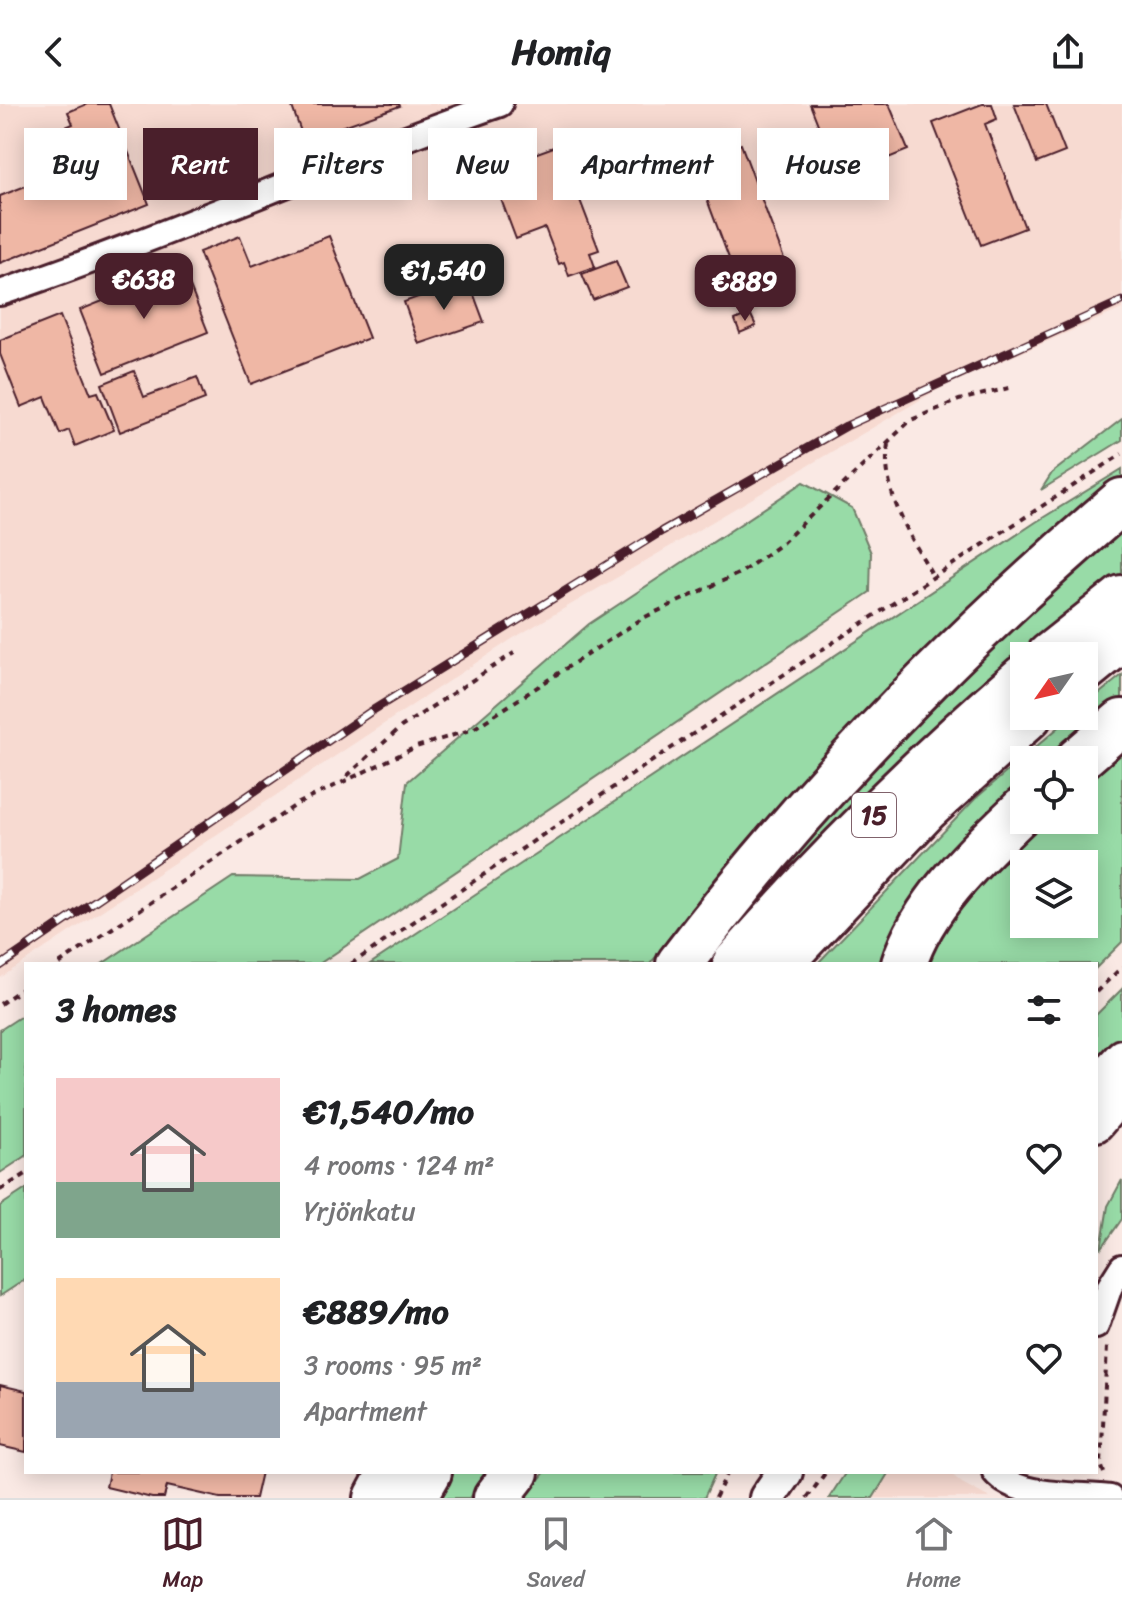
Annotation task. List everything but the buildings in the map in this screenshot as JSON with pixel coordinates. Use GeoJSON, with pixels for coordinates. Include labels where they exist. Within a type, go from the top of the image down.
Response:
{"type":"FeatureCollection","features":[{"type":"Feature","properties":{"kind":"highway"},"geometry":{"type":"LineString","coordinates":[[681,962],[770,850],[863,744],[985,622],[1122,501]]}},
{"type":"Feature","properties":{"kind":"highway"},"geometry":{"type":"LineString","coordinates":[[1067,642],[1122,598]]}},
{"type":"Feature","properties":{"kind":"highway"},"geometry":{"type":"LineString","coordinates":[[1098,659],[1122,639]]}},
{"type":"Feature","properties":{"kind":"highway","name":"15"},"geometry":{"type":"LineString","coordinates":[[737,962],[903,785],[1010,689]]}},
{"type":"Feature","properties":{"kind":"highway"},"geometry":{"type":"LineString","coordinates":[[1094,746],[1122,722]]}},
{"type":"Feature","properties":{"kind":"highway","name":"15"},"geometry":{"type":"LineString","coordinates":[[781,962],[925,810],[1014,730]]}},
{"type":"Feature","properties":{"kind":"highway"},"geometry":{"type":"LineString","coordinates":[[905,962],[928,915],[956,880],[1010,824]]}},
{"type":"Feature","properties":{"kind":"highway"},"geometry":{"type":"LineString","coordinates":[[377,1498],[390,1474]]}},
{"type":"Feature","properties":{"kind":"highway"},"geometry":{"type":"LineString","coordinates":[[414,1498],[428,1474]]}},
{"type":"Feature","properties":{"kind":"highway"},"geometry":{"type":"LineString","coordinates":[[496,1498],[514,1474]]}},
{"type":"Feature","properties":{"kind":"street"},"geometry":{"type":"LineString","coordinates":[[0,293],[66,271],[386,143],[500,104]]}},
{"type":"Feature","properties":{"kind":"street"},"geometry":{"type":"LineString","coordinates":[[1098,1083],[1122,1057]]}},
{"type":"Feature","properties":{"kind":"street"},"geometry":{"type":"LineString","coordinates":[[1098,1122],[1122,1093]]}},
{"type":"Feature","properties":{"kind":"street"},"geometry":{"type":"LineString","coordinates":[[1102,1335],[1110,1286],[1122,1267]]}},
{"type":"Feature","properties":{"kind":"street"},"geometry":{"type":"LineString","coordinates":[[767,1498],[784,1474]]}},
{"type":"Feature","properties":{"kind":"street"},"geometry":{"type":"LineString","coordinates":[[997,1474],[1020,1489],[1096,1486]]}},
{"type":"Feature","properties":{"kind":"path"},"geometry":{"type":"LineString","coordinates":[[62,962],[299,803],[416,747],[473,729],[643,618],[742,572],[782,543],[911,420],[932,410],[1013,387]]}},
{"type":"Feature","properties":{"kind":"path"},"geometry":{"type":"LineString","coordinates":[[889,441],[886,462],[891,491],[911,537],[933,576]]}},
{"type":"Feature","properties":{"kind":"path"},"geometry":{"type":"LineString","coordinates":[[354,962],[933,576],[1122,454]]}},
{"type":"Feature","properties":{"kind":"path"},"geometry":{"type":"LineString","coordinates":[[343,780],[401,727],[514,653]]}},
{"type":"Feature","properties":{"kind":"path"},"geometry":{"type":"LineString","coordinates":[[1098,990],[1122,967]]}},
{"type":"Feature","properties":{"kind":"path"},"geometry":{"type":"LineString","coordinates":[[0,1004],[24,987]]}},
{"type":"Feature","properties":{"kind":"path"},"geometry":{"type":"LineString","coordinates":[[0,1190],[24,1175]]}},
{"type":"Feature","properties":{"kind":"path"},"geometry":{"type":"LineString","coordinates":[[1096,1486],[1101,1464],[1102,1335]]}},
{"type":"Feature","properties":{"kind":"path"},"geometry":{"type":"LineString","coordinates":[[715,1498],[727,1474]]}},
{"type":"Feature","properties":{"kind":"path"},"geometry":{"type":"LineString","coordinates":[[807,1498],[825,1474]]}},
{"type":"Feature","properties":{"kind":"shaded area"},"geometry":{"type":"Polygon","coordinates":[[[0,104],[1122,104],[1122,309],[944,386],[512,639],[0,978],[0,104]]]}},
{"type":"Feature","properties":{"kind":"shaded area"},"geometry":{"type":"Polygon","coordinates":[[[888,1474],[951,1474],[990,1498],[873,1498],[888,1474]]]}},
{"type":"Feature","properties":{"kind":"green space"},"geometry":{"type":"Polygon","coordinates":[[[1122,419],[1122,440],[1041,490],[1052,473],[1122,419]]]}},
{"type":"Feature","properties":{"kind":"green space"},"geometry":{"type":"Polygon","coordinates":[[[1122,469],[1122,484],[735,861],[652,962],[373,962],[1036,522],[1122,469]]]}},
{"type":"Feature","properties":{"kind":"green space"},"geometry":{"type":"Polygon","coordinates":[[[804,482],[852,508],[871,553],[870,592],[322,962],[105,962],[233,877],[360,879],[398,859],[407,782],[589,624],[804,482]]]}},
{"type":"Feature","properties":{"kind":"green space"},"geometry":{"type":"Polygon","coordinates":[[[1122,526],[1122,586],[1063,642],[1010,642],[1010,692],[725,962],[713,962],[828,816],[1043,597],[1122,526]]]}},
{"type":"Feature","properties":{"kind":"green space"},"geometry":{"type":"Polygon","coordinates":[[[1122,675],[1122,706],[1098,728],[1098,695],[1122,675]]]}},
{"type":"Feature","properties":{"kind":"green space"},"geometry":{"type":"Polygon","coordinates":[[[1056,730],[1095,730],[1078,746],[1037,746],[1056,730]]]}},
{"type":"Feature","properties":{"kind":"green space"},"geometry":{"type":"Polygon","coordinates":[[[1122,739],[1122,942],[1098,966],[1098,962],[921,962],[930,942],[1020,834],[1098,834],[1098,759],[1122,739]]]}},
{"type":"Feature","properties":{"kind":"green space"},"geometry":{"type":"Polygon","coordinates":[[[1010,769],[1010,809],[893,934],[883,962],[819,962],[975,799],[1010,769]]]}},
{"type":"Feature","properties":{"kind":"green space"},"geometry":{"type":"Polygon","coordinates":[[[1122,989],[1122,1047],[1098,1073],[1098,1013],[1122,989]]]}},
{"type":"Feature","properties":{"kind":"green space"},"geometry":{"type":"Polygon","coordinates":[[[24,1014],[24,1157],[0,1173],[0,1030],[24,1014]]]}},
{"type":"Feature","properties":{"kind":"green space"},"geometry":{"type":"Polygon","coordinates":[[[1122,1180],[1122,1219],[1101,1249],[1108,1206],[1122,1180]]]}},
{"type":"Feature","properties":{"kind":"green space"},"geometry":{"type":"Polygon","coordinates":[[[24,1190],[24,1280],[0,1296],[0,1206],[24,1190]]]}},
{"type":"Feature","properties":{"kind":"green space"},"geometry":{"type":"Polygon","coordinates":[[[451,1474],[487,1474],[470,1498],[438,1498],[451,1474]]]}},
{"type":"Feature","properties":{"kind":"green space"},"geometry":{"type":"Polygon","coordinates":[[[543,1474],[715,1474],[704,1498],[524,1498],[543,1474]]]}},
{"type":"Feature","properties":{"kind":"green space"},"geometry":{"type":"Polygon","coordinates":[[[845,1474],[888,1474],[873,1498],[829,1498],[845,1474]]]}},
{"type":"Feature","properties":{"kind":"railway"},"geometry":{"type":"LineString","coordinates":[[0,966],[370,712],[662,531],[846,426],[1122,301]]}}]}
